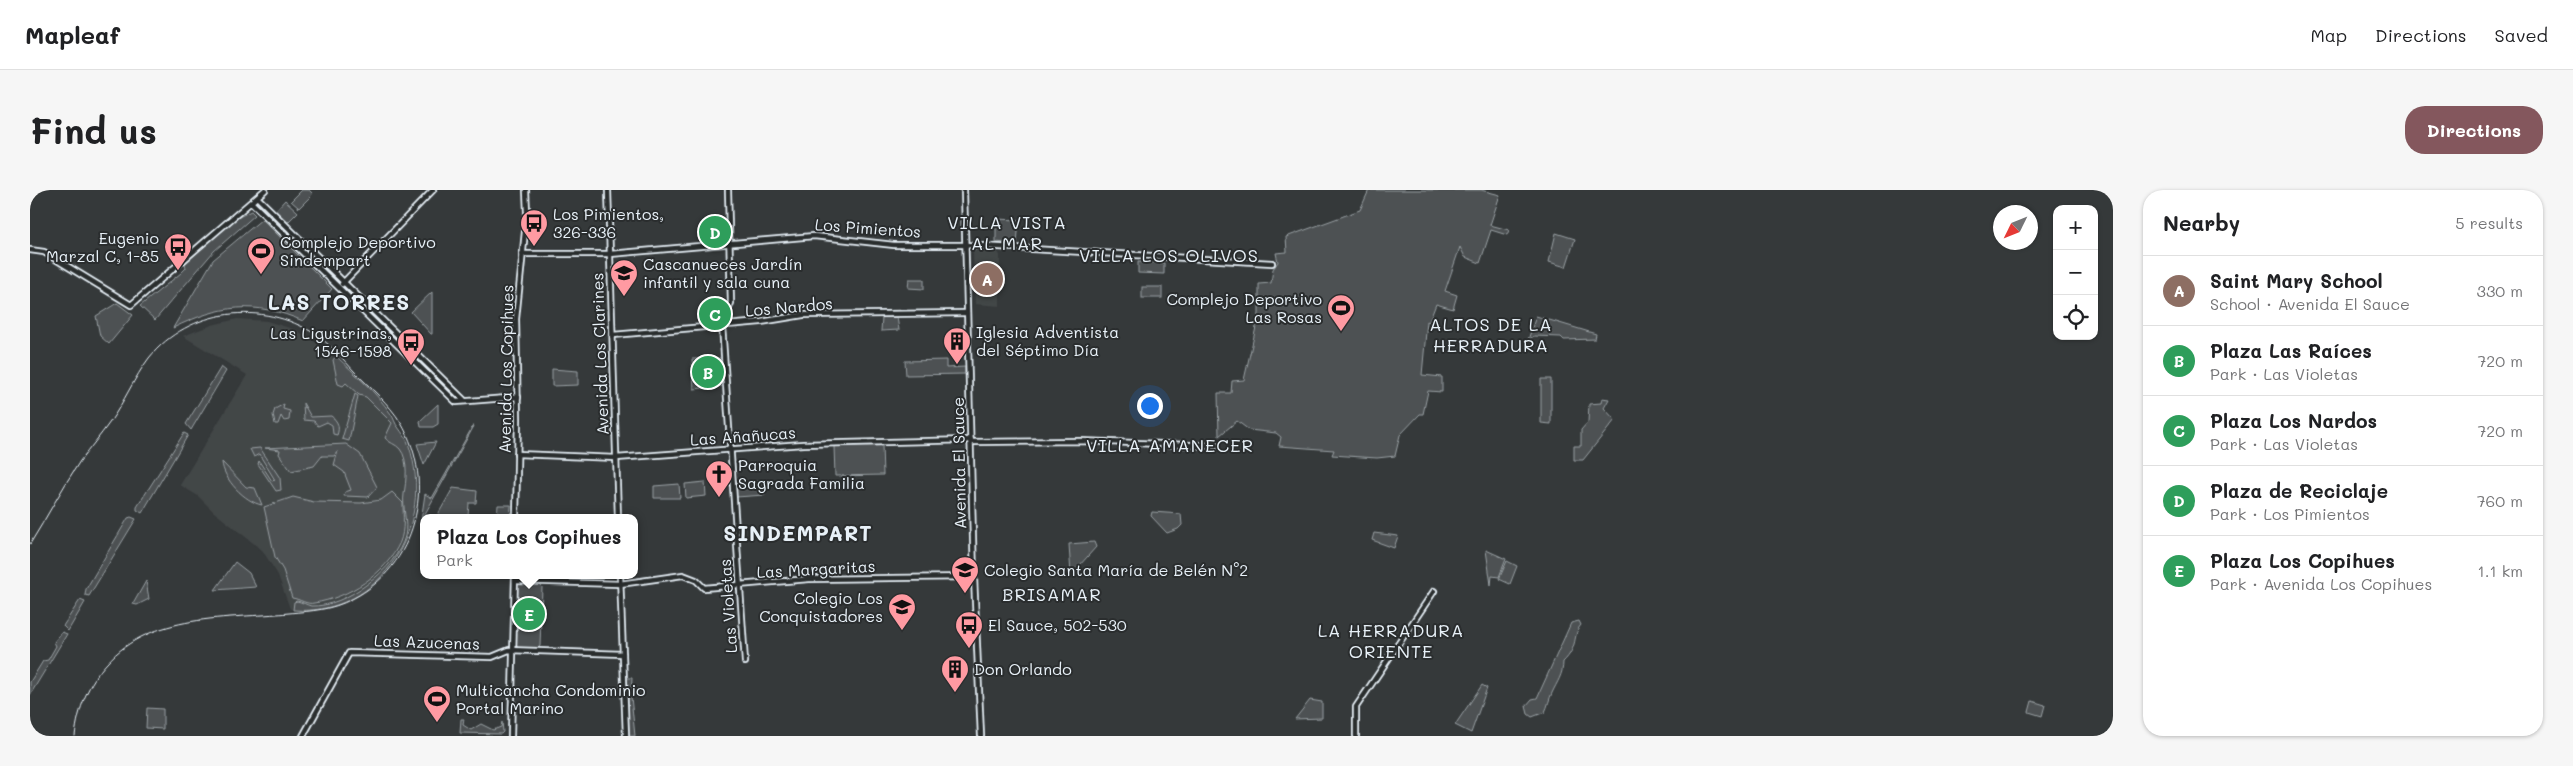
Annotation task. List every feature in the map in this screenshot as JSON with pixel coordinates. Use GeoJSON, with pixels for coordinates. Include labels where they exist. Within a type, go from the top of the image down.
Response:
{"type":"FeatureCollection","features":[{"type":"Feature","properties":{"kind":"main road"},"geometry":{"type":"LineString","coordinates":[[30,250],[44,252],[131,305],[230,219],[258,198],[265,190]]}},
{"type":"Feature","properties":{"kind":"main road"},"geometry":{"type":"LineString","coordinates":[[338,287],[433,190]]}},
{"type":"Feature","properties":{"kind":"main road","name":"Avenida Los Copihues"},"geometry":{"type":"LineString","coordinates":[[516,514],[518,397],[516,319],[527,212],[526,190]]}},
{"type":"Feature","properties":{"kind":"main road","name":"Avenida Los Clarines"},"geometry":{"type":"LineString","coordinates":[[608,190],[618,514]]}},
{"type":"Feature","properties":{"kind":"main road","name":"Las Violetas"},"geometry":{"type":"LineString","coordinates":[[728,190],[731,304],[722,325],[745,662]]}},
{"type":"Feature","properties":{"kind":"main road","name":"Avenida El Sauce"},"geometry":{"type":"LineString","coordinates":[[964,190],[974,577],[981,736]]}},
{"type":"Feature","properties":{"kind":"main road"},"geometry":{"type":"LineString","coordinates":[[258,198],[464,400]]}},
{"type":"Feature","properties":{"kind":"main road"},"geometry":{"type":"LineString","coordinates":[[252,203],[456,402],[518,397]]}},
{"type":"Feature","properties":{"kind":"main road","name":"Los Pimientos"},"geometry":{"type":"LineString","coordinates":[[522,254],[610,254],[814,236],[885,244],[965,245],[1272,263]]}},
{"type":"Feature","properties":{"kind":"main road","name":"Los Nardos"},"geometry":{"type":"LineString","coordinates":[[613,335],[810,315],[967,313]]}},
{"type":"Feature","properties":{"kind":"main road","name":"Las Añañucas"},"geometry":{"type":"LineString","coordinates":[[518,454],[616,458],[803,444],[971,441],[1080,441],[1216,446]]}},
{"type":"Feature","properties":{"kind":"main road","name":"Las Margaritas"},"geometry":{"type":"LineString","coordinates":[[514,581],[620,584],[683,575],[696,580],[704,588],[824,579],[974,577]]}},
{"type":"Feature","properties":{"kind":"main road"},"geometry":{"type":"LineString","coordinates":[[620,579],[626,736]]}},
{"type":"Feature","properties":{"kind":"main road"},"geometry":{"type":"LineString","coordinates":[[511,736],[514,581]]}},
{"type":"Feature","properties":{"kind":"main road"},"geometry":{"type":"LineString","coordinates":[[1356,736],[1356,707],[1434,591]]}},
{"type":"Feature","properties":{"kind":"main road","name":"Las Azucenas"},"geometry":{"type":"LineString","coordinates":[[303,736],[348,653],[492,657],[505,650],[513,650],[623,654]]}},
{"type":"Feature","properties":{"kind":"shaded area"},"geometry":{"type":"Polygon","coordinates":[[[302,190],[309,190],[313,194],[299,208],[291,201],[302,190]]]}},
{"type":"Feature","properties":{"kind":"shaded area","name":"Complejo Deportivo Las Rosas"},"geometry":{"type":"Polygon","coordinates":[[[1369,190],[1481,190],[1500,195],[1490,225],[1509,230],[1507,235],[1491,230],[1480,263],[1465,257],[1460,247],[1445,291],[1457,295],[1453,309],[1436,304],[1429,322],[1427,321],[1422,375],[1442,377],[1442,392],[1428,391],[1423,414],[1420,414],[1400,435],[1395,456],[1377,458],[1332,455],[1334,450],[1279,446],[1281,437],[1276,433],[1249,430],[1237,421],[1219,436],[1218,393],[1231,393],[1232,381],[1244,380],[1259,314],[1259,284],[1271,283],[1273,269],[1278,262],[1276,253],[1287,252],[1286,237],[1360,210],[1369,190]]]}},
{"type":"Feature","properties":{"kind":"shaded area"},"geometry":{"type":"Polygon","coordinates":[[[285,200],[298,212],[287,223],[275,211],[285,200]]]}},
{"type":"Feature","properties":{"kind":"shaded area"},"geometry":{"type":"Polygon","coordinates":[[[251,211],[255,215],[214,251],[155,320],[140,306],[181,273],[186,268],[185,264],[231,221],[251,211]]]}},
{"type":"Feature","properties":{"kind":"shaded area","name":"Complejo Deportivo Sindempart"},"geometry":{"type":"Polygon","coordinates":[[[262,219],[332,289],[303,321],[269,310],[237,308],[206,314],[173,328],[213,260],[262,219]]]}},
{"type":"Feature","properties":{"kind":"shaded area"},"geometry":{"type":"Polygon","coordinates":[[[996,219],[1019,220],[1017,244],[996,242],[996,219]]]}},
{"type":"Feature","properties":{"kind":"shaded area"},"geometry":{"type":"Polygon","coordinates":[[[726,224],[726,238],[704,240],[703,226],[726,224]]]}},
{"type":"Feature","properties":{"kind":"shaded area"},"geometry":{"type":"Polygon","coordinates":[[[1556,233],[1575,239],[1566,267],[1549,262],[1556,233]]]}},
{"type":"Feature","properties":{"kind":"shaded area"},"geometry":{"type":"Polygon","coordinates":[[[975,250],[998,252],[1000,255],[1000,306],[975,304],[973,252],[975,250]]]}},
{"type":"Feature","properties":{"kind":"shaded area"},"geometry":{"type":"Polygon","coordinates":[[[1138,262],[1164,263],[1164,274],[1138,273],[1138,262]]]}},
{"type":"Feature","properties":{"kind":"shaded area"},"geometry":{"type":"Polygon","coordinates":[[[909,279],[924,279],[924,289],[908,288],[909,279]]]}},
{"type":"Feature","properties":{"kind":"shaded area"},"geometry":{"type":"Polygon","coordinates":[[[984,281],[1000,281],[1000,291],[984,292],[984,281]]]}},
{"type":"Feature","properties":{"kind":"shaded area"},"geometry":{"type":"Polygon","coordinates":[[[1142,287],[1162,287],[1162,298],[1142,298],[1142,287]]]}},
{"type":"Feature","properties":{"kind":"shaded area"},"geometry":{"type":"Polygon","coordinates":[[[432,292],[432,334],[431,334],[411,312],[432,292]]]}},
{"type":"Feature","properties":{"kind":"shaded area"},"geometry":{"type":"Polygon","coordinates":[[[704,302],[728,302],[729,307],[720,323],[705,324],[704,302]]]}},
{"type":"Feature","properties":{"kind":"shaded area"},"geometry":{"type":"Polygon","coordinates":[[[117,303],[133,315],[109,344],[100,336],[96,316],[117,303]]]}},
{"type":"Feature","properties":{"kind":"shaded area"},"geometry":{"type":"Polygon","coordinates":[[[1536,316],[1596,334],[1595,339],[1564,340],[1561,337],[1534,336],[1528,340],[1536,316]]]}},
{"type":"Feature","properties":{"kind":"shaded area"},"geometry":{"type":"Polygon","coordinates":[[[882,317],[897,317],[899,330],[881,331],[882,317]]]}},
{"type":"Feature","properties":{"kind":"shaded area"},"geometry":{"type":"Polygon","coordinates":[[[237,319],[267,321],[296,330],[312,340],[327,351],[380,406],[401,436],[413,516],[398,554],[371,583],[341,601],[312,608],[290,609],[278,575],[262,550],[214,512],[198,496],[180,485],[247,375],[183,336],[212,325],[237,319]]]}},
{"type":"Feature","properties":{"kind":"shaded area"},"geometry":{"type":"Polygon","coordinates":[[[336,356],[379,398],[407,440],[415,475],[415,505],[408,533],[395,559],[377,581],[353,598],[325,608],[293,610],[294,602],[297,601],[311,606],[324,605],[354,593],[368,584],[392,561],[405,536],[404,499],[406,465],[400,449],[385,438],[392,423],[366,397],[359,395],[346,383],[343,386],[338,384],[333,360],[336,356]]]}},
{"type":"Feature","properties":{"kind":"shaded area"},"geometry":{"type":"Polygon","coordinates":[[[720,358],[723,386],[694,389],[692,359],[720,358]]]}},
{"type":"Feature","properties":{"kind":"shaded area"},"geometry":{"type":"Polygon","coordinates":[[[946,360],[946,368],[965,367],[965,374],[906,375],[905,361],[946,360]]]}},
{"type":"Feature","properties":{"kind":"shaded area"},"geometry":{"type":"Polygon","coordinates":[[[221,367],[226,371],[191,430],[186,424],[221,367]]]}},
{"type":"Feature","properties":{"kind":"shaded area"},"geometry":{"type":"Polygon","coordinates":[[[552,369],[578,371],[578,385],[552,386],[552,369]]]}},
{"type":"Feature","properties":{"kind":"shaded area"},"geometry":{"type":"Polygon","coordinates":[[[1541,379],[1551,379],[1551,424],[1541,423],[1541,379]]]}},
{"type":"Feature","properties":{"kind":"shaded area"},"geometry":{"type":"Polygon","coordinates":[[[355,394],[358,396],[349,441],[342,439],[355,394]]]}},
{"type":"Feature","properties":{"kind":"shaded area"},"geometry":{"type":"Polygon","coordinates":[[[1602,398],[1609,399],[1604,408],[1615,420],[1583,460],[1574,460],[1574,446],[1581,446],[1581,430],[1588,422],[1589,404],[1601,403],[1602,398]]]}},
{"type":"Feature","properties":{"kind":"shaded area"},"geometry":{"type":"Polygon","coordinates":[[[303,403],[311,417],[331,416],[337,422],[337,435],[333,434],[332,425],[327,422],[318,426],[314,421],[304,420],[303,403]]]}},
{"type":"Feature","properties":{"kind":"shaded area"},"geometry":{"type":"Polygon","coordinates":[[[284,404],[283,409],[290,411],[289,420],[284,421],[281,416],[278,424],[275,424],[273,415],[275,409],[284,404]]]}},
{"type":"Feature","properties":{"kind":"shaded area"},"geometry":{"type":"Polygon","coordinates":[[[438,404],[438,424],[433,427],[421,427],[420,421],[438,404]]]}},
{"type":"Feature","properties":{"kind":"shaded area"},"geometry":{"type":"Polygon","coordinates":[[[474,426],[425,514],[422,514],[425,494],[432,498],[474,426]]]}},
{"type":"Feature","properties":{"kind":"shaded area"},"geometry":{"type":"Polygon","coordinates":[[[184,433],[188,435],[142,513],[137,510],[137,507],[184,433]]]}},
{"type":"Feature","properties":{"kind":"shaded area"},"geometry":{"type":"Polygon","coordinates":[[[436,442],[424,465],[417,444],[436,442]]]}},
{"type":"Feature","properties":{"kind":"shaded area"},"geometry":{"type":"Polygon","coordinates":[[[346,444],[360,454],[377,487],[368,497],[344,496],[345,492],[351,490],[344,472],[334,465],[338,451],[334,456],[322,456],[314,466],[291,471],[279,454],[280,450],[265,448],[346,444]]]}},
{"type":"Feature","properties":{"kind":"shaded area"},"geometry":{"type":"Polygon","coordinates":[[[882,445],[883,475],[835,476],[834,446],[882,445]]]}},
{"type":"Feature","properties":{"kind":"shaded area"},"geometry":{"type":"Polygon","coordinates":[[[260,448],[280,478],[281,490],[276,491],[258,464],[259,461],[272,481],[275,480],[259,454],[254,457],[250,449],[260,448]]]}},
{"type":"Feature","properties":{"kind":"shaded area"},"geometry":{"type":"Polygon","coordinates":[[[222,462],[246,487],[255,488],[262,505],[242,495],[236,489],[226,475],[222,462]]]}},
{"type":"Feature","properties":{"kind":"shaded area"},"geometry":{"type":"Polygon","coordinates":[[[764,481],[765,495],[736,497],[735,483],[764,481]]]}},
{"type":"Feature","properties":{"kind":"shaded area"},"geometry":{"type":"Polygon","coordinates":[[[705,482],[706,496],[686,498],[685,484],[705,482]]]}},
{"type":"Feature","properties":{"kind":"shaded area"},"geometry":{"type":"Polygon","coordinates":[[[679,484],[680,498],[654,498],[654,486],[679,484]]]}},
{"type":"Feature","properties":{"kind":"shaded area"},"geometry":{"type":"Polygon","coordinates":[[[453,488],[477,491],[476,503],[469,503],[468,514],[438,514],[453,488]]]}},
{"type":"Feature","properties":{"kind":"shaded area"},"geometry":{"type":"Polygon","coordinates":[[[392,492],[403,503],[402,537],[394,554],[376,574],[352,590],[327,600],[306,603],[292,598],[283,570],[275,557],[264,507],[293,497],[314,502],[361,503],[381,500],[392,492]]]}},
{"type":"Feature","properties":{"kind":"shaded area"},"geometry":{"type":"Polygon","coordinates":[[[498,505],[511,505],[510,514],[497,514],[498,505]]]}},
{"type":"Feature","properties":{"kind":"shaded area"},"geometry":{"type":"Polygon","coordinates":[[[1152,512],[1181,514],[1182,525],[1178,529],[1167,533],[1151,516],[1152,512]]]}},
{"type":"Feature","properties":{"kind":"shaded area"},"geometry":{"type":"Polygon","coordinates":[[[128,518],[136,519],[89,596],[85,595],[86,589],[128,518]]]}},
{"type":"Feature","properties":{"kind":"shaded area"},"geometry":{"type":"Polygon","coordinates":[[[1374,533],[1398,536],[1394,548],[1372,540],[1374,533]]]}},
{"type":"Feature","properties":{"kind":"shaded area"},"geometry":{"type":"Polygon","coordinates":[[[1094,542],[1096,547],[1071,575],[1069,544],[1094,542]]]}},
{"type":"Feature","properties":{"kind":"shaded area"},"geometry":{"type":"Polygon","coordinates":[[[1486,550],[1506,559],[1499,577],[1492,576],[1491,585],[1486,550]]]}},
{"type":"Feature","properties":{"kind":"shaded area"},"geometry":{"type":"Polygon","coordinates":[[[1507,561],[1517,566],[1510,584],[1499,579],[1507,561]]]}},
{"type":"Feature","properties":{"kind":"shaded area"},"geometry":{"type":"Polygon","coordinates":[[[235,562],[249,573],[256,587],[215,590],[235,562]]]}},
{"type":"Feature","properties":{"kind":"shaded area"},"geometry":{"type":"Polygon","coordinates":[[[146,581],[149,599],[137,605],[133,604],[146,581]]]}},
{"type":"Feature","properties":{"kind":"shaded area"},"geometry":{"type":"Polygon","coordinates":[[[520,583],[539,584],[542,587],[540,646],[532,649],[516,646],[517,586],[520,583]]]}},
{"type":"Feature","properties":{"kind":"shaded area"},"geometry":{"type":"Polygon","coordinates":[[[80,600],[85,602],[68,631],[63,626],[80,600]]]}},
{"type":"Feature","properties":{"kind":"shaded area"},"geometry":{"type":"Polygon","coordinates":[[[1579,621],[1581,625],[1571,651],[1563,662],[1561,675],[1545,712],[1532,717],[1528,714],[1526,706],[1532,699],[1537,698],[1571,623],[1579,621]]]}},
{"type":"Feature","properties":{"kind":"shaded area"},"geometry":{"type":"Polygon","coordinates":[[[62,632],[67,634],[30,695],[30,682],[43,661],[48,660],[56,646],[54,642],[62,632]]]}},
{"type":"Feature","properties":{"kind":"shaded area"},"geometry":{"type":"Polygon","coordinates":[[[627,678],[632,678],[631,697],[635,736],[629,736],[627,678]]]}},
{"type":"Feature","properties":{"kind":"shaded area"},"geometry":{"type":"Polygon","coordinates":[[[1482,685],[1487,688],[1471,733],[1455,725],[1482,685]]]}},
{"type":"Feature","properties":{"kind":"shaded area"},"geometry":{"type":"Polygon","coordinates":[[[1310,700],[1322,702],[1322,718],[1295,719],[1310,700]]]}},
{"type":"Feature","properties":{"kind":"shaded area"},"geometry":{"type":"Polygon","coordinates":[[[2032,701],[2045,705],[2042,716],[2029,712],[2032,701]]]}},
{"type":"Feature","properties":{"kind":"shaded area"},"geometry":{"type":"Polygon","coordinates":[[[147,708],[163,709],[163,729],[146,728],[147,708]]]}},
{"type":"Feature","properties":{"kind":"shaded area"},"geometry":{"type":"Polygon","coordinates":[[[461,719],[464,719],[463,725],[471,730],[481,724],[493,730],[501,727],[502,722],[503,732],[501,734],[460,733],[461,719]]]}},
{"type":"Feature","properties":{"kind":"railway"},"geometry":{"type":"LineString","coordinates":[[30,544],[73,471],[110,422],[149,358],[165,341],[184,328],[205,319],[250,313],[273,316],[295,323],[315,334],[336,351],[391,409],[401,423],[412,447],[418,472],[418,497],[414,522],[405,545],[392,567],[374,585],[352,599],[329,608],[305,612],[216,618],[168,627],[145,635],[125,647],[107,663],[94,679],[81,706],[75,736]]}},
{"type":"Feature","properties":{"kind":"place","name":"Plaza de Reciclaje"},"geometry":{"type":"Point","coordinates":[715,232]}},
{"type":"Feature","properties":{"kind":"place","name":"Los Pimientos, 326-336"},"geometry":{"type":"Point","coordinates":[534,247]}},
{"type":"Feature","properties":{"kind":"place","name":"Eugenio Marzal C, 1-85"},"geometry":{"type":"Point","coordinates":[178,271]}},
{"type":"Feature","properties":{"kind":"place","name":"Complejo Deportivo Sindempart"},"geometry":{"type":"Point","coordinates":[261,275]}},
{"type":"Feature","properties":{"kind":"place","name":"Saint Mary School"},"geometry":{"type":"Point","coordinates":[987,279]}},
{"type":"Feature","properties":{"kind":"place","name":"Cascanueces Jardín infantil y sala cuna"},"geometry":{"type":"Point","coordinates":[624,297]}},
{"type":"Feature","properties":{"kind":"place","name":"Plaza Los Nardos"},"geometry":{"type":"Point","coordinates":[715,314]}},
{"type":"Feature","properties":{"kind":"place","name":"Complejo Deportivo Las Rosas"},"geometry":{"type":"Point","coordinates":[1341,332]}},
{"type":"Feature","properties":{"kind":"place","name":"Iglesia Adventista del Séptimo Día"},"geometry":{"type":"Point","coordinates":[957,365]}},
{"type":"Feature","properties":{"kind":"place","name":"Las Ligustrinas, 1546-1598"},"geometry":{"type":"Point","coordinates":[411,366]}},
{"type":"Feature","properties":{"kind":"place","name":"Plaza Las Raíces"},"geometry":{"type":"Point","coordinates":[708,372]}},
{"type":"Feature","properties":{"kind":"place","name":"Parroquia Sagrada Familia"},"geometry":{"type":"Point","coordinates":[719,498]}},
{"type":"Feature","properties":{"kind":"place","name":"Colegio Santa María de Belén N°2"},"geometry":{"type":"Point","coordinates":[965,594]}},
{"type":"Feature","properties":{"kind":"place","name":"Plaza Los Copihues"},"geometry":{"type":"Point","coordinates":[529,614]}},
{"type":"Feature","properties":{"kind":"place","name":"Colegio Los Conquistadores"},"geometry":{"type":"Point","coordinates":[902,631]}},
{"type":"Feature","properties":{"kind":"place","name":"El Sauce, 502-530"},"geometry":{"type":"Point","coordinates":[969,649]}},
{"type":"Feature","properties":{"kind":"place","name":"Don Orlando"},"geometry":{"type":"Point","coordinates":[955,693]}},
{"type":"Feature","properties":{"kind":"place","name":"Multicancha Condominio Portal Marino"},"geometry":{"type":"Point","coordinates":[437,723]}},
{"type":"Feature","properties":{"kind":"district","name":"VILLA VISTA AL MAR"},"geometry":{"type":"Point","coordinates":[1007,233]}},
{"type":"Feature","properties":{"kind":"district","name":"VILLA LOS OLIVOS"},"geometry":{"type":"Point","coordinates":[1169,256]}},
{"type":"Feature","properties":{"kind":"district","name":"LAS TORRES"},"geometry":{"type":"Point","coordinates":[339,303]}},
{"type":"Feature","properties":{"kind":"district","name":"ALTOS DE LA HERRADURA"},"geometry":{"type":"Point","coordinates":[1491,335]}},
{"type":"Feature","properties":{"kind":"district","name":"VILLA AMANECER"},"geometry":{"type":"Point","coordinates":[1170,446]}},
{"type":"Feature","properties":{"kind":"district","name":"SINDEMPART"},"geometry":{"type":"Point","coordinates":[798,534]}},
{"type":"Feature","properties":{"kind":"district","name":"BRISAMAR"},"geometry":{"type":"Point","coordinates":[1052,595]}},
{"type":"Feature","properties":{"kind":"district","name":"LA HERRADURA ORIENTE"},"geometry":{"type":"Point","coordinates":[1391,641]}}]}
